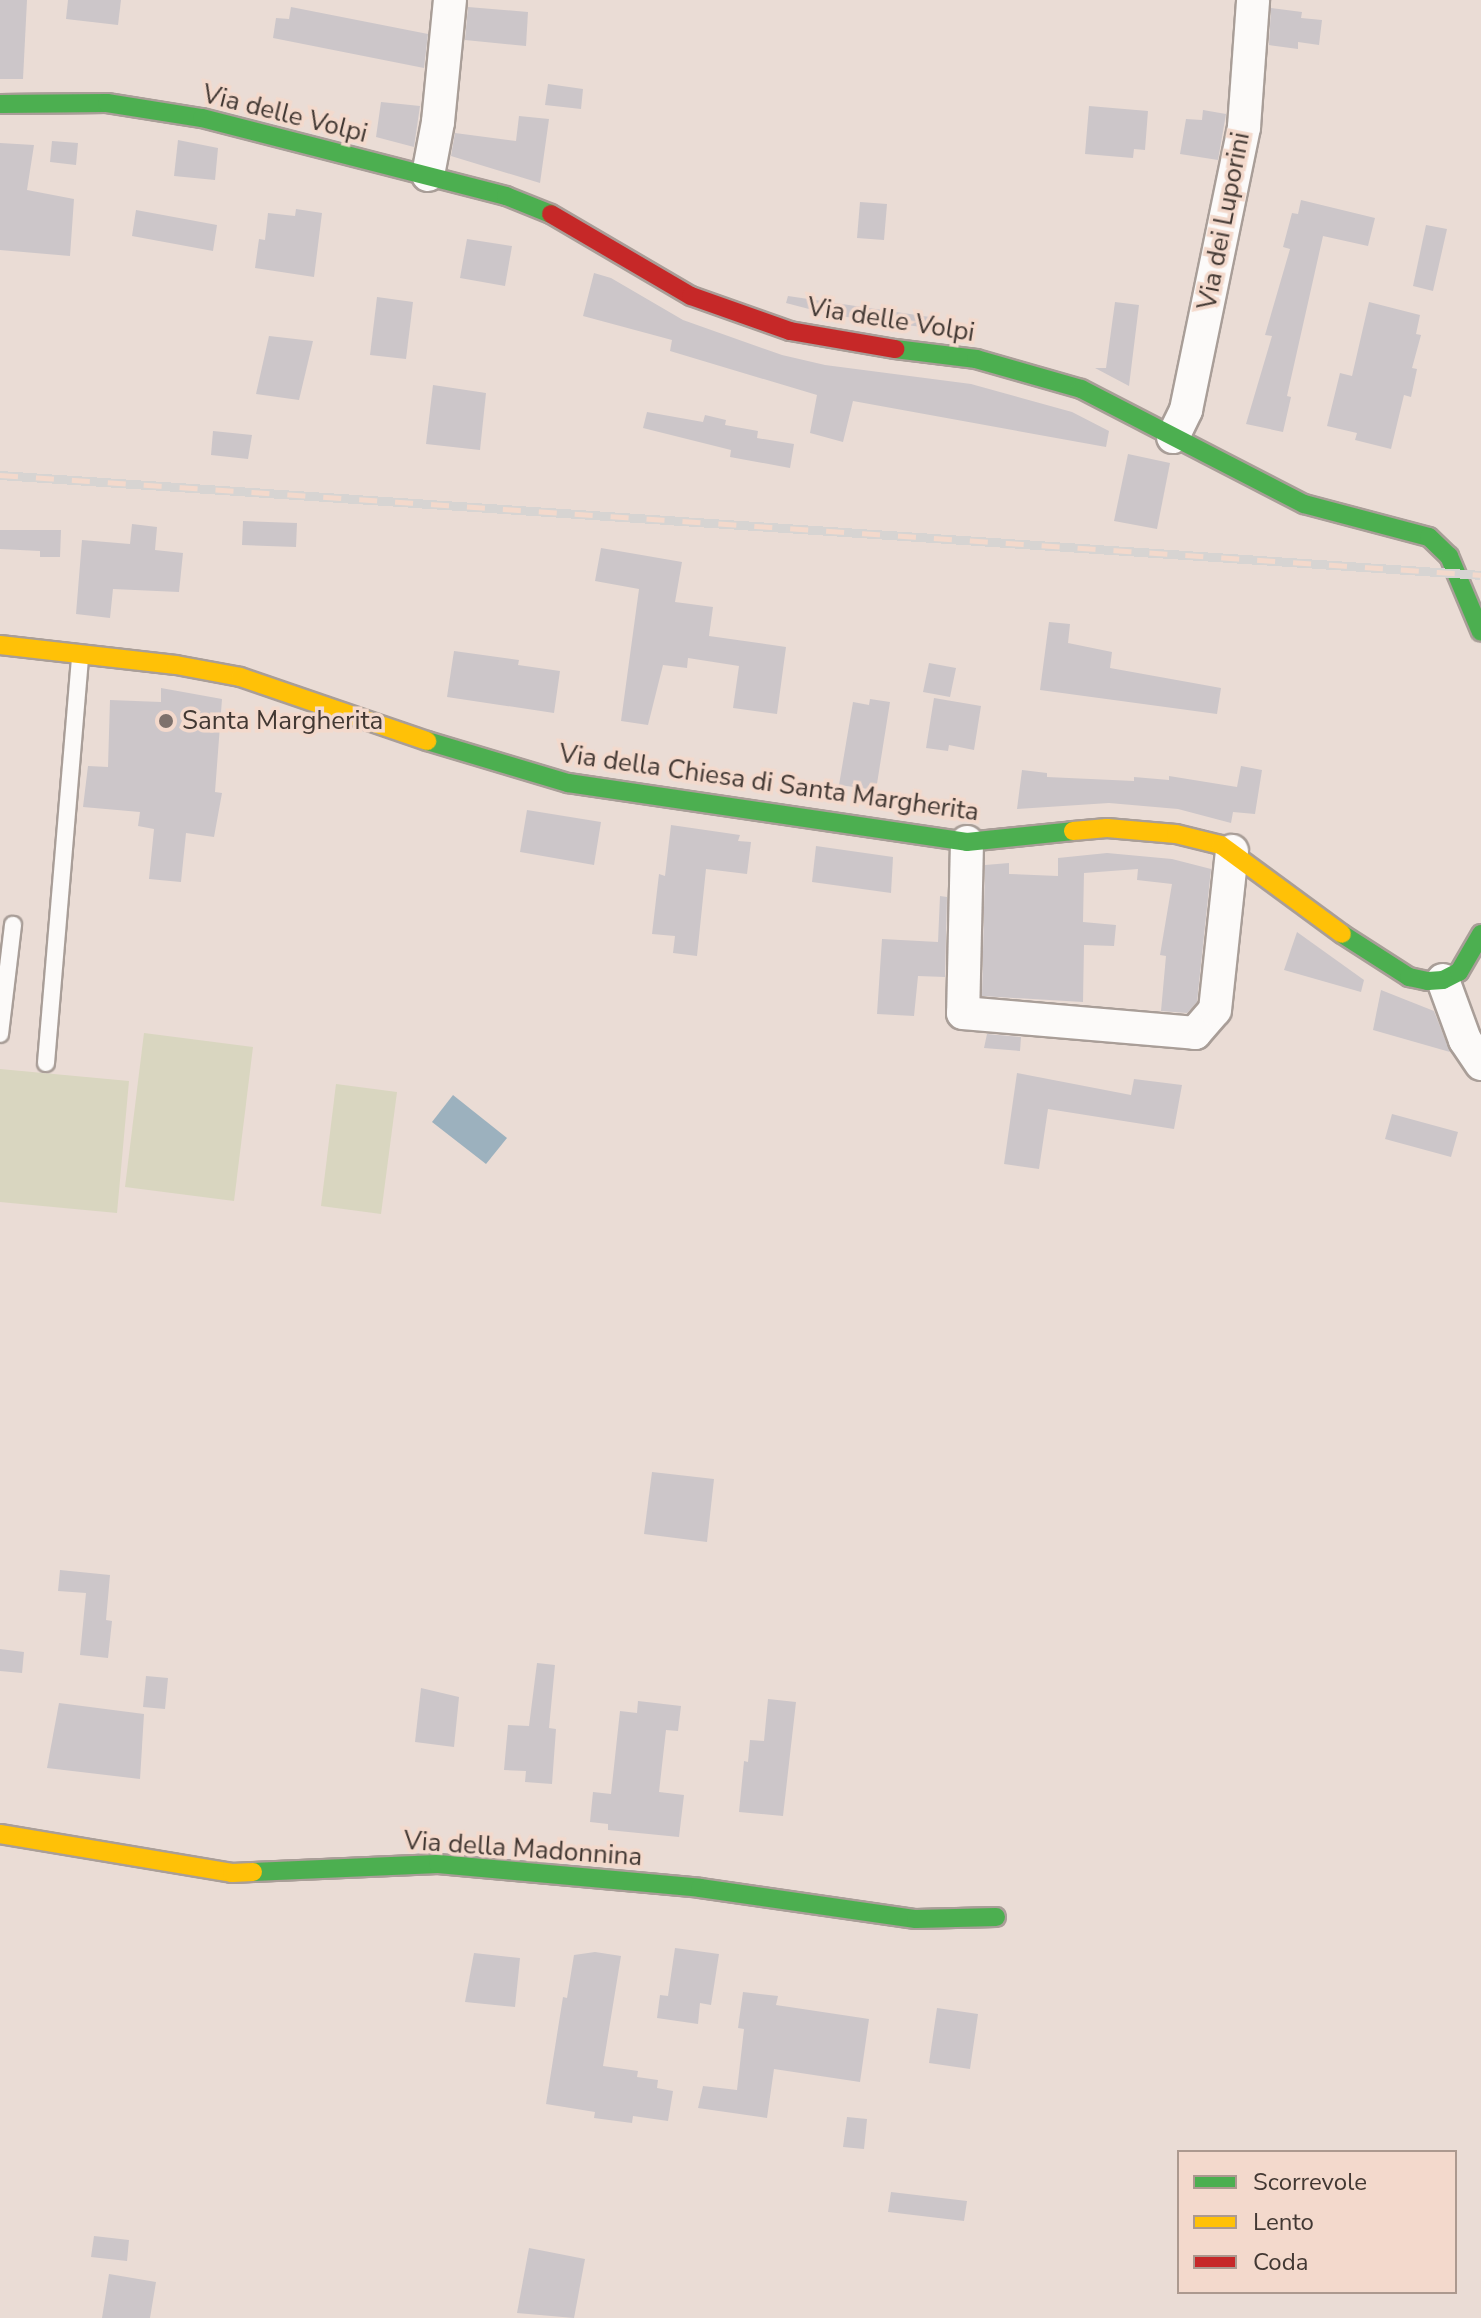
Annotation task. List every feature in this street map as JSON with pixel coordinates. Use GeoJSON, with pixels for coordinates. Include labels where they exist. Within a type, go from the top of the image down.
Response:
{"type":"FeatureCollection","features":[{"type":"Feature","properties":{"kind":"street"},"geometry":{"type":"LineString","coordinates":[[428,175],[438,122],[450,0]]}},
{"type":"Feature","properties":{"kind":"street","name":"Via dei Luporini"},"geometry":{"type":"LineString","coordinates":[[1173,437],[1186,410],[1244,127],[1253,0]]}},
{"type":"Feature","properties":{"kind":"street","name":"Via delle Volpi"},"geometry":{"type":"LineString","coordinates":[[0,104],[107,103],[202,118],[428,175],[506,196],[554,215],[691,296],[748,316],[828,340],[976,359],[1081,389],[1304,504],[1429,537],[1449,556],[1481,632]]}},
{"type":"Feature","properties":{"kind":"street","name":"Via della Chiesa di Santa Margherita"},"geometry":{"type":"LineString","coordinates":[[0,645],[176,665],[240,677],[479,759],[568,783],[967,842],[1107,828],[1176,834],[1221,845],[1232,851],[1373,956],[1409,977],[1443,980]]}},
{"type":"Feature","properties":{"kind":"street"},"geometry":{"type":"LineString","coordinates":[[967,842],[963,1013],[1195,1033],[1215,1010],[1232,851]]}},
{"type":"Feature","properties":{"kind":"street"},"geometry":{"type":"LineString","coordinates":[[1481,934],[1470,958],[1459,972],[1443,980],[1465,1040],[1481,1064]]}},
{"type":"Feature","properties":{"kind":"street","name":"Via della Madonnina"},"geometry":{"type":"LineString","coordinates":[[0,1834],[232,1873],[438,1864],[700,1888],[916,1919],[996,1917]]}},
{"type":"Feature","properties":{"kind":"lane"},"geometry":{"type":"LineString","coordinates":[[46,1063],[80,655]]}},
{"type":"Feature","properties":{"kind":"lane"},"geometry":{"type":"LineString","coordinates":[[0,1034],[3,1034],[13,925]]}},
{"type":"Feature","properties":{"kind":"shaded area"},"geometry":{"type":"Polygon","coordinates":[[[144,1033],[253,1047],[234,1201],[125,1187],[144,1033]]]}},
{"type":"Feature","properties":{"kind":"shaded area"},"geometry":{"type":"Polygon","coordinates":[[[0,1069],[129,1081],[117,1213],[0,1202],[0,1069]]]}},
{"type":"Feature","properties":{"kind":"shaded area"},"geometry":{"type":"Polygon","coordinates":[[[336,1084],[397,1092],[381,1214],[321,1206],[336,1084]]]}},
{"type":"Feature","properties":{"kind":"water"},"geometry":{"type":"Polygon","coordinates":[[[453,1095],[507,1138],[486,1164],[432,1122],[453,1095]]]}},
{"type":"Feature","properties":{"kind":"building"},"geometry":{"type":"Polygon","coordinates":[[[0,0],[27,0],[23,79],[0,79],[0,0]]]}},
{"type":"Feature","properties":{"kind":"building"},"geometry":{"type":"Polygon","coordinates":[[[68,0],[121,0],[118,25],[66,19],[68,0]]]}},
{"type":"Feature","properties":{"kind":"building"},"geometry":{"type":"Polygon","coordinates":[[[291,7],[428,34],[424,68],[273,38],[276,18],[289,19],[291,7]]]}},
{"type":"Feature","properties":{"kind":"building"},"geometry":{"type":"Polygon","coordinates":[[[468,7],[528,12],[526,46],[465,40],[468,7]]]}},
{"type":"Feature","properties":{"kind":"building"},"geometry":{"type":"Polygon","coordinates":[[[1271,8],[1302,12],[1301,18],[1322,20],[1319,45],[1298,42],[1298,49],[1269,45],[1271,8]]]}},
{"type":"Feature","properties":{"kind":"building"},"geometry":{"type":"Polygon","coordinates":[[[548,84],[583,89],[581,109],[545,105],[548,84]]]}},
{"type":"Feature","properties":{"kind":"building"},"geometry":{"type":"Polygon","coordinates":[[[381,102],[420,106],[414,147],[376,137],[381,102]]]}},
{"type":"Feature","properties":{"kind":"building"},"geometry":{"type":"Polygon","coordinates":[[[1089,106],[1148,111],[1145,150],[1134,149],[1133,158],[1085,154],[1089,106]]]}},
{"type":"Feature","properties":{"kind":"building"},"geometry":{"type":"Polygon","coordinates":[[[1203,110],[1226,114],[1218,160],[1180,154],[1186,119],[1202,120],[1203,110]]]}},
{"type":"Feature","properties":{"kind":"building"},"geometry":{"type":"Polygon","coordinates":[[[519,116],[549,119],[540,183],[451,156],[455,133],[516,141],[519,116]]]}},
{"type":"Feature","properties":{"kind":"building"},"geometry":{"type":"Polygon","coordinates":[[[178,140],[218,148],[215,180],[174,176],[178,140]]]}},
{"type":"Feature","properties":{"kind":"building"},"geometry":{"type":"Polygon","coordinates":[[[52,141],[78,143],[76,165],[50,162],[52,141]]]}},
{"type":"Feature","properties":{"kind":"building"},"geometry":{"type":"Polygon","coordinates":[[[0,143],[34,145],[27,190],[74,199],[70,256],[0,250],[0,143]]]}},
{"type":"Feature","properties":{"kind":"building"},"geometry":{"type":"Polygon","coordinates":[[[1301,200],[1375,218],[1368,246],[1323,236],[1287,396],[1291,397],[1283,432],[1246,424],[1272,336],[1265,335],[1290,249],[1283,247],[1292,213],[1298,214],[1301,200]]]}},
{"type":"Feature","properties":{"kind":"building"},"geometry":{"type":"Polygon","coordinates":[[[860,202],[887,204],[884,240],[857,238],[860,202]]]}},
{"type":"Feature","properties":{"kind":"building"},"geometry":{"type":"Polygon","coordinates":[[[296,209],[322,213],[314,277],[255,268],[259,239],[265,240],[268,213],[295,216],[296,209]]]}},
{"type":"Feature","properties":{"kind":"building"},"geometry":{"type":"Polygon","coordinates":[[[136,210],[217,225],[213,251],[132,236],[136,210]]]}},
{"type":"Feature","properties":{"kind":"building"},"geometry":{"type":"Polygon","coordinates":[[[1426,225],[1447,229],[1433,291],[1413,286],[1426,225]]]}},
{"type":"Feature","properties":{"kind":"building"},"geometry":{"type":"Polygon","coordinates":[[[467,239],[512,246],[505,286],[460,278],[467,239]]]}},
{"type":"Feature","properties":{"kind":"building"},"geometry":{"type":"Polygon","coordinates":[[[594,273],[611,278],[683,320],[782,355],[825,365],[971,384],[1072,412],[1109,431],[1106,447],[853,401],[843,442],[810,433],[817,395],[670,351],[672,340],[583,316],[594,273]]]}},
{"type":"Feature","properties":{"kind":"building"},"geometry":{"type":"Polygon","coordinates":[[[788,296],[930,317],[929,328],[832,315],[786,303],[788,296]]]}},
{"type":"Feature","properties":{"kind":"building"},"geometry":{"type":"Polygon","coordinates":[[[377,297],[413,302],[406,359],[370,355],[377,297]]]}},
{"type":"Feature","properties":{"kind":"building"},"geometry":{"type":"Polygon","coordinates":[[[1115,302],[1139,305],[1129,386],[1095,368],[1106,368],[1115,302]]]}},
{"type":"Feature","properties":{"kind":"building"},"geometry":{"type":"Polygon","coordinates":[[[1369,302],[1420,315],[1416,334],[1421,335],[1412,368],[1417,369],[1411,397],[1404,395],[1391,449],[1355,440],[1357,433],[1327,426],[1340,373],[1352,376],[1369,302]]]}},
{"type":"Feature","properties":{"kind":"building"},"geometry":{"type":"Polygon","coordinates":[[[269,336],[313,341],[299,400],[256,394],[269,336]]]}},
{"type":"Feature","properties":{"kind":"building"},"geometry":{"type":"Polygon","coordinates":[[[433,385],[486,393],[480,450],[426,444],[433,385]]]}},
{"type":"Feature","properties":{"kind":"building"},"geometry":{"type":"Polygon","coordinates":[[[647,412],[703,422],[705,415],[726,420],[725,425],[758,431],[757,438],[794,444],[790,468],[730,457],[731,450],[643,428],[647,412]]]}},
{"type":"Feature","properties":{"kind":"building"},"geometry":{"type":"Polygon","coordinates":[[[213,431],[252,435],[248,459],[211,455],[213,431]]]}},
{"type":"Feature","properties":{"kind":"building"},"geometry":{"type":"Polygon","coordinates":[[[1128,454],[1170,463],[1157,529],[1114,521],[1128,454]]]}},
{"type":"Feature","properties":{"kind":"building"},"geometry":{"type":"Polygon","coordinates":[[[243,521],[297,523],[296,547],[242,545],[243,521]]]}},
{"type":"Feature","properties":{"kind":"building"},"geometry":{"type":"Polygon","coordinates":[[[132,524],[157,527],[155,550],[183,553],[179,592],[113,589],[110,618],[76,614],[82,540],[130,544],[132,524]]]}},
{"type":"Feature","properties":{"kind":"building"},"geometry":{"type":"Polygon","coordinates":[[[0,530],[61,530],[60,557],[40,557],[40,551],[0,549],[0,530]]]}},
{"type":"Feature","properties":{"kind":"building"},"geometry":{"type":"Polygon","coordinates":[[[601,548],[682,562],[675,602],[713,607],[709,636],[786,647],[777,714],[733,708],[739,666],[688,658],[687,668],[663,665],[648,725],[621,721],[639,589],[595,581],[601,548]]]}},
{"type":"Feature","properties":{"kind":"building"},"geometry":{"type":"Polygon","coordinates":[[[1049,622],[1070,624],[1068,643],[1112,652],[1110,668],[1221,688],[1217,714],[1040,690],[1049,622]]]}},
{"type":"Feature","properties":{"kind":"building"},"geometry":{"type":"Polygon","coordinates":[[[454,651],[519,660],[518,665],[560,671],[554,713],[447,697],[454,651]]]}},
{"type":"Feature","properties":{"kind":"building"},"geometry":{"type":"Polygon","coordinates":[[[929,663],[956,668],[950,697],[923,692],[929,663]]]}},
{"type":"Feature","properties":{"kind":"building"},"geometry":{"type":"Polygon","coordinates":[[[161,688],[222,699],[215,792],[222,793],[214,837],[186,833],[181,882],[149,879],[154,829],[138,826],[140,812],[83,807],[88,766],[108,767],[110,700],[161,702],[161,688]]]}},
{"type":"Feature","properties":{"kind":"building"},"geometry":{"type":"Polygon","coordinates":[[[934,698],[981,706],[974,750],[949,745],[948,751],[926,748],[934,698]]]}},
{"type":"Feature","properties":{"kind":"building"},"geometry":{"type":"Polygon","coordinates":[[[870,699],[890,702],[876,790],[839,785],[853,702],[869,705],[870,699]]]}},
{"type":"Feature","properties":{"kind":"building"},"geometry":{"type":"Polygon","coordinates":[[[1241,766],[1262,770],[1255,814],[1233,812],[1231,823],[1178,809],[1109,803],[1017,809],[1022,770],[1047,773],[1047,777],[1134,781],[1134,777],[1169,780],[1169,776],[1237,787],[1241,766]]]}},
{"type":"Feature","properties":{"kind":"building"},"geometry":{"type":"Polygon","coordinates":[[[527,810],[601,822],[594,865],[520,852],[527,810]]]}},
{"type":"Feature","properties":{"kind":"building"},"geometry":{"type":"Polygon","coordinates":[[[671,825],[740,835],[738,841],[751,842],[747,874],[706,869],[697,956],[673,953],[675,936],[652,934],[659,874],[665,876],[671,825]]]}},
{"type":"Feature","properties":{"kind":"building"},"geometry":{"type":"Polygon","coordinates":[[[816,846],[893,857],[891,893],[812,882],[816,846]]]}},
{"type":"Feature","properties":{"kind":"building"},"geometry":{"type":"Polygon","coordinates":[[[1107,853],[1172,859],[1211,869],[1197,1002],[1187,1013],[1161,1011],[1166,956],[1160,955],[1172,884],[1137,880],[1138,869],[1084,873],[1083,922],[1116,925],[1114,946],[1084,945],[1083,1002],[982,996],[985,865],[1009,863],[1009,874],[1058,876],[1058,858],[1107,853]]]}},
{"type":"Feature","properties":{"kind":"building"},"geometry":{"type":"Polygon","coordinates":[[[940,896],[947,897],[945,977],[918,976],[914,1016],[877,1014],[882,939],[938,942],[940,896]]]}},
{"type":"Feature","properties":{"kind":"building"},"geometry":{"type":"Polygon","coordinates":[[[1297,932],[1364,980],[1361,992],[1284,970],[1297,932]]]}},
{"type":"Feature","properties":{"kind":"building"},"geometry":{"type":"Polygon","coordinates":[[[1381,990],[1434,1011],[1450,1052],[1373,1030],[1381,990]]]}},
{"type":"Feature","properties":{"kind":"building"},"geometry":{"type":"Polygon","coordinates":[[[987,1034],[1021,1037],[1020,1051],[984,1048],[987,1034]]]}},
{"type":"Feature","properties":{"kind":"building"},"geometry":{"type":"Polygon","coordinates":[[[1017,1073],[1131,1095],[1134,1079],[1182,1085],[1174,1129],[1048,1109],[1039,1169],[1004,1164],[1017,1073]]]}},
{"type":"Feature","properties":{"kind":"building"},"geometry":{"type":"Polygon","coordinates":[[[1392,1114],[1458,1132],[1451,1157],[1385,1139],[1392,1114]]]}},
{"type":"Feature","properties":{"kind":"building"},"geometry":{"type":"Polygon","coordinates":[[[652,1472],[714,1479],[707,1542],[644,1534],[652,1472]]]}},
{"type":"Feature","properties":{"kind":"building"},"geometry":{"type":"Polygon","coordinates":[[[60,1570],[110,1575],[106,1620],[112,1621],[108,1658],[80,1655],[86,1593],[58,1591],[60,1570]]]}},
{"type":"Feature","properties":{"kind":"building"},"geometry":{"type":"Polygon","coordinates":[[[0,1649],[24,1652],[22,1673],[0,1671],[0,1649]]]}},
{"type":"Feature","properties":{"kind":"building"},"geometry":{"type":"Polygon","coordinates":[[[537,1663],[555,1665],[549,1728],[556,1729],[552,1784],[525,1782],[526,1771],[504,1770],[508,1725],[529,1726],[537,1663]]]}},
{"type":"Feature","properties":{"kind":"building"},"geometry":{"type":"Polygon","coordinates":[[[146,1676],[168,1678],[165,1709],[143,1707],[146,1676]]]}},
{"type":"Feature","properties":{"kind":"building"},"geometry":{"type":"Polygon","coordinates":[[[421,1688],[459,1697],[454,1747],[415,1742],[421,1688]]]}},
{"type":"Feature","properties":{"kind":"building"},"geometry":{"type":"Polygon","coordinates":[[[768,1699],[796,1702],[783,1816],[739,1812],[744,1761],[748,1762],[750,1740],[764,1741],[768,1699]]]}},
{"type":"Feature","properties":{"kind":"building"},"geometry":{"type":"Polygon","coordinates":[[[638,1701],[681,1706],[678,1731],[666,1730],[659,1792],[684,1795],[679,1837],[608,1830],[608,1824],[590,1822],[593,1792],[611,1794],[620,1711],[637,1713],[638,1701]]]}},
{"type":"Feature","properties":{"kind":"building"},"geometry":{"type":"Polygon","coordinates":[[[59,1703],[144,1714],[140,1779],[47,1768],[59,1703]]]}},
{"type":"Feature","properties":{"kind":"building"},"geometry":{"type":"Polygon","coordinates":[[[675,1948],[719,1954],[711,2005],[700,2003],[698,2024],[657,2018],[660,1995],[668,1996],[675,1948]]]}},
{"type":"Feature","properties":{"kind":"building"},"geometry":{"type":"Polygon","coordinates":[[[595,1952],[621,1956],[603,2066],[638,2071],[637,2077],[658,2080],[657,2088],[673,2091],[668,2121],[633,2116],[632,2123],[594,2118],[595,2112],[546,2104],[563,1997],[567,1998],[574,1955],[595,1952]]]}},
{"type":"Feature","properties":{"kind":"building"},"geometry":{"type":"Polygon","coordinates":[[[474,1953],[520,1958],[515,2007],[465,2002],[474,1953]]]}},
{"type":"Feature","properties":{"kind":"building"},"geometry":{"type":"Polygon","coordinates":[[[743,1992],[778,1996],[776,2005],[869,2019],[860,2082],[774,2069],[767,2118],[698,2108],[703,2086],[737,2090],[744,2029],[738,2028],[743,1992]]]}},
{"type":"Feature","properties":{"kind":"building"},"geometry":{"type":"Polygon","coordinates":[[[937,2008],[978,2014],[970,2069],[929,2063],[937,2008]]]}},
{"type":"Feature","properties":{"kind":"building"},"geometry":{"type":"Polygon","coordinates":[[[847,2117],[867,2119],[864,2149],[843,2147],[847,2117]]]}},
{"type":"Feature","properties":{"kind":"building"},"geometry":{"type":"Polygon","coordinates":[[[891,2192],[967,2201],[964,2221],[888,2212],[891,2192]]]}},
{"type":"Feature","properties":{"kind":"building"},"geometry":{"type":"Polygon","coordinates":[[[94,2236],[129,2240],[127,2261],[91,2257],[94,2236]]]}},
{"type":"Feature","properties":{"kind":"building"},"geometry":{"type":"Polygon","coordinates":[[[529,2248],[585,2259],[574,2318],[517,2313],[529,2248]]]}},
{"type":"Feature","properties":{"kind":"building"},"geometry":{"type":"Polygon","coordinates":[[[109,2274],[156,2282],[150,2318],[102,2318],[109,2274]]]}},
{"type":"Feature","properties":{"kind":"railway"},"geometry":{"type":"LineString","coordinates":[[0,475],[1481,575]]}},
{"type":"Feature","properties":{"kind":"traffic: fast"},"geometry":{"type":"LineString","coordinates":[[0,104],[107,103],[202,118],[506,196],[551,214]]}},
{"type":"Feature","properties":{"kind":"traffic: fast"},"geometry":{"type":"LineString","coordinates":[[895,349],[976,359],[1081,389],[1304,504],[1429,537],[1449,556],[1481,632]]}},
{"type":"Feature","properties":{"kind":"traffic: fast"},"geometry":{"type":"LineString","coordinates":[[427,741],[568,783],[967,842],[1073,831]]}},
{"type":"Feature","properties":{"kind":"traffic: fast"},"geometry":{"type":"LineString","coordinates":[[1342,934],[1409,977],[1428,981],[1443,980],[1459,972],[1481,934]]}},
{"type":"Feature","properties":{"kind":"traffic: fast"},"geometry":{"type":"LineString","coordinates":[[253,1872],[438,1864],[700,1888],[916,1919],[996,1917]]}},
{"type":"Feature","properties":{"kind":"traffic: slow"},"geometry":{"type":"LineString","coordinates":[[0,645],[176,665],[240,677],[427,741]]}},
{"type":"Feature","properties":{"kind":"traffic: slow"},"geometry":{"type":"LineString","coordinates":[[1073,831],[1107,828],[1176,834],[1221,845],[1342,934]]}},
{"type":"Feature","properties":{"kind":"traffic: slow"},"geometry":{"type":"LineString","coordinates":[[0,1834],[232,1873],[253,1872]]}},
{"type":"Feature","properties":{"kind":"traffic: jam"},"geometry":{"type":"LineString","coordinates":[[551,214],[691,296],[790,331],[895,349]]}},
{"type":"Feature","properties":{"kind":"place","name":"Santa Margherita"},"geometry":{"type":"Point","coordinates":[166,721]}}]}
